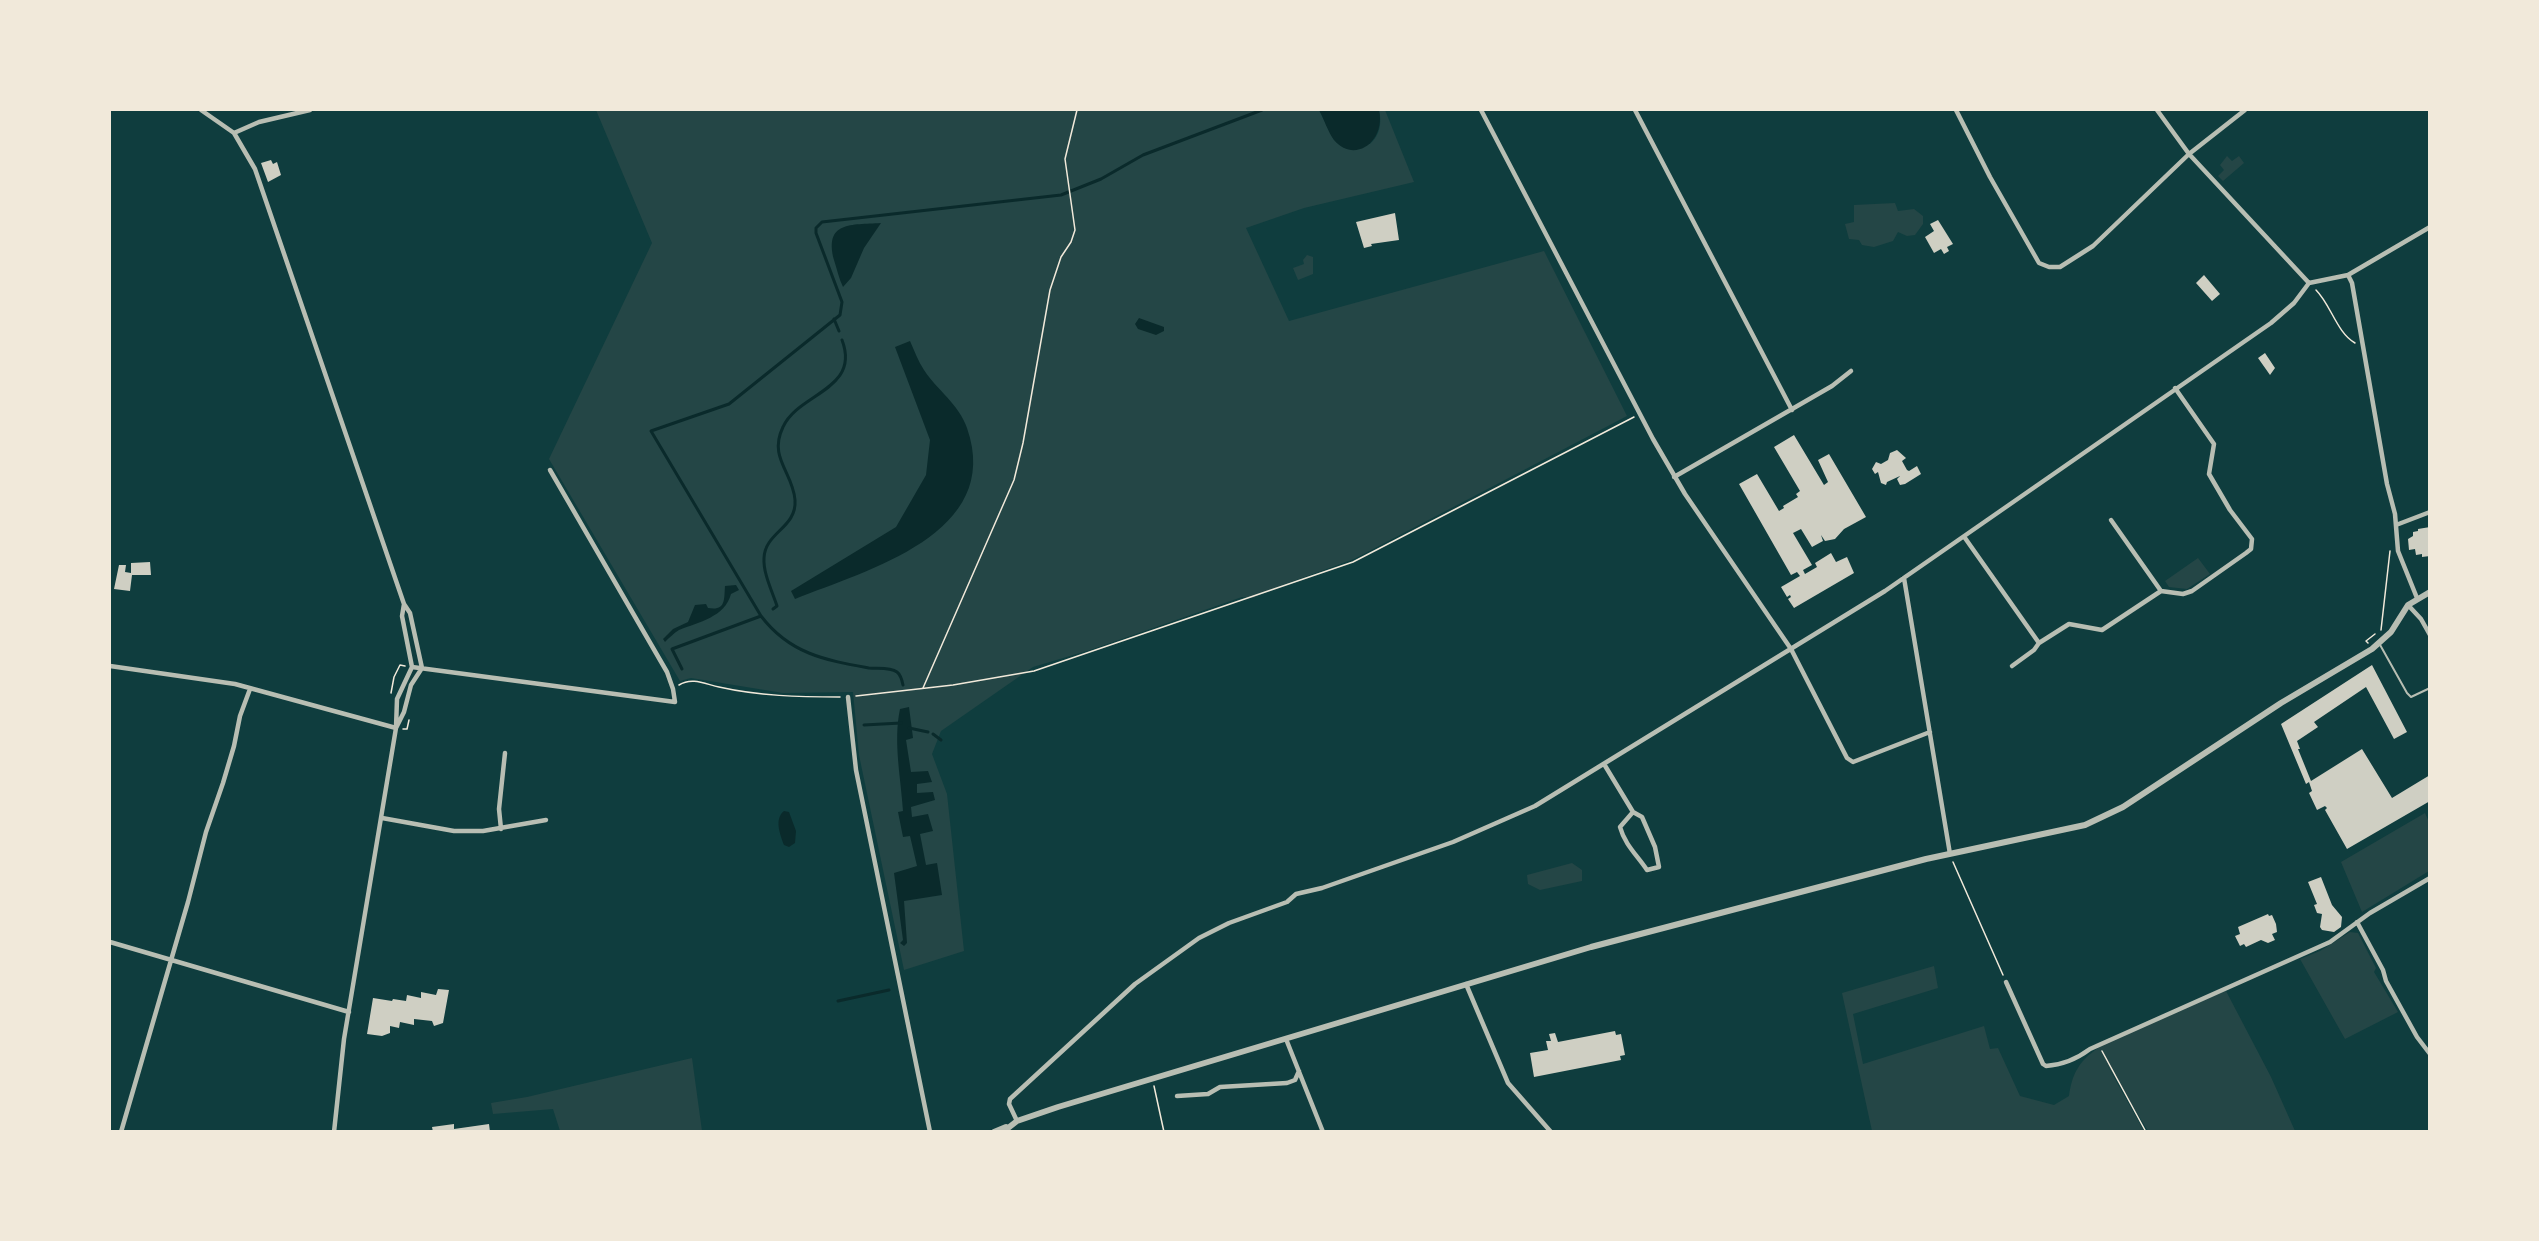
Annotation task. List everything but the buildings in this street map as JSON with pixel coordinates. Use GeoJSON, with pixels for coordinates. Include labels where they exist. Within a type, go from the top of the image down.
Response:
{"type":"FeatureCollection","features":[{"type":"Feature","properties":{"kind":"street"},"geometry":{"type":"LineString","coordinates":[[201,110],[234,133],[255,169],[404,604],[410,613],[422,668],[411,685],[404,712],[396,728]]}},
{"type":"Feature","properties":{"kind":"street"},"geometry":{"type":"LineString","coordinates":[[234,133],[259,122],[310,110]]}},
{"type":"Feature","properties":{"kind":"street"},"geometry":{"type":"LineString","coordinates":[[1481,110],[1674,477],[1791,649],[1846,758],[1853,762],[1930,732]]}},
{"type":"Feature","properties":{"kind":"street"},"geometry":{"type":"LineString","coordinates":[[1635,110],[1792,410]]}},
{"type":"Feature","properties":{"kind":"street"},"geometry":{"type":"LineString","coordinates":[[1956,110],[2039,263],[2049,267],[2068,264],[2093,246],[2189,154],[2245,110]]}},
{"type":"Feature","properties":{"kind":"street"},"geometry":{"type":"LineString","coordinates":[[2157,110],[2189,154],[2309,283]]}},
{"type":"Feature","properties":{"kind":"street"},"geometry":{"type":"LineString","coordinates":[[1014,1123],[1009,1104],[1010,1099],[1135,984],[1199,938],[1229,923],[1287,902],[1296,894],[1322,888],[1473,834],[1535,806],[1791,649],[1965,537],[2271,323],[2294,303],[2309,283],[2348,275],[2430,227]]}},
{"type":"Feature","properties":{"kind":"street"},"geometry":{"type":"LineString","coordinates":[[2348,275],[2352,284],[2396,525],[2398,551],[2417,598]]}},
{"type":"Feature","properties":{"kind":"street"},"geometry":{"type":"LineString","coordinates":[[1674,477],[1792,410],[1832,386],[1851,371]]}},
{"type":"Feature","properties":{"kind":"street"},"geometry":{"type":"LineString","coordinates":[[2012,666],[2034,650],[2039,643],[2069,624],[2102,630],[2161,591],[2183,594],[2192,591],[2247,554],[2252,539],[2230,510],[2209,474],[2214,444],[2175,388]]}},
{"type":"Feature","properties":{"kind":"street"},"geometry":{"type":"LineString","coordinates":[[412,667],[675,702],[667,672],[550,470]]}},
{"type":"Feature","properties":{"kind":"street"},"geometry":{"type":"LineString","coordinates":[[2396,525],[2430,512]]}},
{"type":"Feature","properties":{"kind":"street"},"geometry":{"type":"LineString","coordinates":[[2110,520],[2161,591]]}},
{"type":"Feature","properties":{"kind":"street"},"geometry":{"type":"LineString","coordinates":[[1965,537],[2039,643]]}},
{"type":"Feature","properties":{"kind":"street"},"geometry":{"type":"LineString","coordinates":[[1904,578],[1950,855]]}},
{"type":"Feature","properties":{"kind":"street"},"geometry":{"type":"LineString","coordinates":[[994,1131],[1153,1079],[1591,947],[1897,866],[2060,831],[2104,817],[2372,648],[2391,632],[2408,605],[2430,592]]}},
{"type":"Feature","properties":{"kind":"street"},"geometry":{"type":"LineString","coordinates":[[334,1131],[349,1012],[396,728],[397,699],[412,667],[402,616],[404,604]]}},
{"type":"Feature","properties":{"kind":"street"},"geometry":{"type":"LineString","coordinates":[[2408,605],[2421,618],[2430,635]]}},
{"type":"Feature","properties":{"kind":"street"},"geometry":{"type":"LineString","coordinates":[[407,636],[415,633]]}},
{"type":"Feature","properties":{"kind":"street"},"geometry":{"type":"LineString","coordinates":[[110,666],[235,684],[396,728]]}},
{"type":"Feature","properties":{"kind":"street"},"geometry":{"type":"LineString","coordinates":[[404,681],[411,685]]}},
{"type":"Feature","properties":{"kind":"street"},"geometry":{"type":"LineString","coordinates":[[121,1131],[188,902],[206,831],[250,689]]}},
{"type":"Feature","properties":{"kind":"street"},"geometry":{"type":"LineString","coordinates":[[848,697],[856,770],[930,1131]]}},
{"type":"Feature","properties":{"kind":"street"},"geometry":{"type":"LineString","coordinates":[[501,829],[499,809],[505,753]]}},
{"type":"Feature","properties":{"kind":"street"},"geometry":{"type":"LineString","coordinates":[[1604,764],[1633,812],[1642,817],[1655,848],[1659,867],[1647,870],[1636,853],[1624,841],[1620,827],[1633,812]]}},
{"type":"Feature","properties":{"kind":"street"},"geometry":{"type":"LineString","coordinates":[[382,819],[454,831],[501,829],[546,820]]}},
{"type":"Feature","properties":{"kind":"street"},"geometry":{"type":"LineString","coordinates":[[2006,982],[2046,1066],[2079,1057],[2098,1045],[2330,942],[2430,878]]}},
{"type":"Feature","properties":{"kind":"street"},"geometry":{"type":"LineString","coordinates":[[2358,922],[2383,970],[2386,981],[2417,1037],[2430,1054]]}},
{"type":"Feature","properties":{"kind":"street"},"geometry":{"type":"LineString","coordinates":[[110,942],[349,1012]]}},
{"type":"Feature","properties":{"kind":"street"},"geometry":{"type":"LineString","coordinates":[[1466,984],[1508,1083],[1551,1131]]}},
{"type":"Feature","properties":{"kind":"street"},"geometry":{"type":"LineString","coordinates":[[1286,1039],[1323,1131]]}},
{"type":"Feature","properties":{"kind":"street"},"geometry":{"type":"LineString","coordinates":[[1177,1095],[1208,1094],[1220,1087],[1287,1083],[1295,1080],[1299,1071]]}},
{"type":"Feature","properties":{"kind":"street"},"geometry":{"type":"LineString","coordinates":[[1003,1131],[1014,1123]]}},
{"type":"Feature","properties":{"kind":"lane"},"geometry":{"type":"LineString","coordinates":[[2379,643],[2411,697],[2430,688]]}},
{"type":"Feature","properties":{"kind":"path"},"geometry":{"type":"LineString","coordinates":[[922,689],[1014,480],[1023,443],[1050,290],[1061,257],[1075,230],[1065,159],[1077,110]]}},
{"type":"Feature","properties":{"kind":"path"},"geometry":{"type":"LineString","coordinates":[[2309,283],[2326,300],[2347,339],[2363,348]]}},
{"type":"Feature","properties":{"kind":"path"},"geometry":{"type":"LineString","coordinates":[[685,682],[693,681],[747,692],[785,696],[848,697],[922,689],[1034,671],[1353,562],[1640,414]]}},
{"type":"Feature","properties":{"kind":"path"},"geometry":{"type":"LineString","coordinates":[[2372,648],[2367,641],[2381,630],[2390,552]]}},
{"type":"Feature","properties":{"kind":"path"},"geometry":{"type":"LineString","coordinates":[[1950,855],[2006,982]]}},
{"type":"Feature","properties":{"kind":"path"},"geometry":{"type":"LineString","coordinates":[[2098,1045],[2146,1131]]}},
{"type":"Feature","properties":{"kind":"path"},"geometry":{"type":"LineString","coordinates":[[1153,1079],[1164,1131]]}},
{"type":"Feature","properties":{"kind":"shaded area"},"geometry":{"type":"Polygon","coordinates":[[[596,110],[1319,110],[1334,140],[1370,144],[1379,128],[1379,110],[1385,110],[1414,182],[1304,208],[1246,228],[1289,321],[1544,251],[1627,416],[1354,559],[1253,598],[1242,597],[1090,650],[1033,667],[941,731],[932,754],[947,794],[964,951],[904,970],[859,755],[853,692],[783,693],[691,678],[680,681],[549,459],[652,243],[596,110]]]}},
{"type":"Feature","properties":{"kind":"shaded area"},"geometry":{"type":"Polygon","coordinates":[[[1319,110],[1379,110],[1378,132],[1367,146],[1350,150],[1334,140],[1319,110]]]}},
{"type":"Feature","properties":{"kind":"shaded area"},"geometry":{"type":"Polygon","coordinates":[[[2227,156],[2232,161],[2239,156],[2244,163],[2223,181],[2218,176],[2224,170],[2220,165],[2227,156]]]}},
{"type":"Feature","properties":{"kind":"shaded area"},"geometry":{"type":"Polygon","coordinates":[[[1895,203],[1898,211],[1914,209],[1923,216],[1923,224],[1915,235],[1907,236],[1898,232],[1893,241],[1874,247],[1862,245],[1859,240],[1849,239],[1845,224],[1854,222],[1854,205],[1895,203]]]}},
{"type":"Feature","properties":{"kind":"shaded area"},"geometry":{"type":"Polygon","coordinates":[[[881,223],[864,248],[851,278],[843,287],[834,260],[833,238],[842,228],[850,225],[881,223]]]}},
{"type":"Feature","properties":{"kind":"shaded area"},"geometry":{"type":"Polygon","coordinates":[[[1307,255],[1313,257],[1313,274],[1298,280],[1293,268],[1304,264],[1303,260],[1307,255]]]}},
{"type":"Feature","properties":{"kind":"shaded area"},"geometry":{"type":"Polygon","coordinates":[[[1139,318],[1164,327],[1164,331],[1156,335],[1138,329],[1135,324],[1139,318]]]}},
{"type":"Feature","properties":{"kind":"shaded area"},"geometry":{"type":"Polygon","coordinates":[[[910,341],[924,370],[959,412],[967,428],[973,465],[966,495],[948,521],[922,542],[891,560],[795,599],[791,591],[896,527],[926,475],[930,440],[895,347],[910,341]]]}},
{"type":"Feature","properties":{"kind":"shaded area"},"geometry":{"type":"Polygon","coordinates":[[[2198,558],[2210,574],[2187,589],[2169,587],[2165,581],[2198,558]]]}},
{"type":"Feature","properties":{"kind":"shaded area"},"geometry":{"type":"Polygon","coordinates":[[[736,585],[739,590],[731,594],[728,602],[717,613],[679,630],[665,642],[663,639],[673,629],[688,622],[695,605],[706,604],[708,608],[718,608],[723,603],[725,586],[736,585]]]}},
{"type":"Feature","properties":{"kind":"shaded area"},"geometry":{"type":"Polygon","coordinates":[[[909,707],[913,738],[906,740],[911,772],[928,771],[932,782],[917,784],[917,793],[933,792],[935,800],[911,807],[912,817],[928,814],[933,831],[920,834],[926,865],[937,863],[942,895],[904,901],[907,943],[904,946],[900,943],[903,940],[894,873],[917,866],[910,836],[903,837],[898,812],[903,811],[897,747],[898,722],[900,709],[909,707]]]}},
{"type":"Feature","properties":{"kind":"shaded area"},"geometry":{"type":"Polygon","coordinates":[[[784,811],[789,812],[796,831],[795,843],[789,847],[784,845],[779,827],[779,818],[784,811]]]}},
{"type":"Feature","properties":{"kind":"shaded area"},"geometry":{"type":"Polygon","coordinates":[[[2425,813],[2429,822],[2429,871],[2362,912],[2341,862],[2425,813]]]}},
{"type":"Feature","properties":{"kind":"shaded area"},"geometry":{"type":"Polygon","coordinates":[[[1572,863],[1582,870],[1582,881],[1540,890],[1528,884],[1527,875],[1572,863]]]}},
{"type":"Feature","properties":{"kind":"shaded area"},"geometry":{"type":"Polygon","coordinates":[[[2350,932],[2358,933],[2376,968],[2374,972],[2398,1012],[2345,1039],[2300,959],[2320,951],[2350,932]]]}},
{"type":"Feature","properties":{"kind":"shaded area"},"geometry":{"type":"Polygon","coordinates":[[[1934,966],[1938,988],[1853,1014],[1863,1064],[1984,1026],[1990,1049],[1998,1048],[2020,1096],[2054,1105],[2069,1096],[2074,1075],[2081,1063],[2098,1048],[2095,1044],[2226,991],[2271,1077],[2295,1131],[2148,1131],[2106,1063],[2144,1131],[1872,1131],[1842,993],[1934,966]]]}},
{"type":"Feature","properties":{"kind":"shaded area"},"geometry":{"type":"Polygon","coordinates":[[[692,1058],[702,1131],[560,1131],[553,1109],[493,1114],[491,1103],[527,1097],[692,1058]]]}},
{"type":"Feature","properties":{"kind":"waterway"},"geometry":{"type":"LineString","coordinates":[[761,616],[651,431],[729,404],[840,315],[842,302],[816,228],[822,222],[1061,195],[1101,179],[1143,155],[1262,110]]}},
{"type":"Feature","properties":{"kind":"waterway"},"geometry":{"type":"LineString","coordinates":[[834,319],[839,331]]}},
{"type":"Feature","properties":{"kind":"waterway"},"geometry":{"type":"LineString","coordinates":[[773,609],[777,606],[768,582],[764,558],[770,542],[791,517],[795,500],[780,456],[779,438],[791,416],[836,381],[843,370],[846,357],[842,340]]}},
{"type":"Feature","properties":{"kind":"waterway"},"geometry":{"type":"LineString","coordinates":[[682,669],[672,649],[761,616],[772,629],[796,647],[838,662],[894,670],[902,679],[903,685]]}},
{"type":"Feature","properties":{"kind":"waterway"},"geometry":{"type":"LineString","coordinates":[[864,725],[901,723]]}},
{"type":"Feature","properties":{"kind":"waterway"},"geometry":{"type":"LineString","coordinates":[[909,728],[928,732]]}},
{"type":"Feature","properties":{"kind":"waterway"},"geometry":{"type":"LineString","coordinates":[[933,734],[941,740]]}},
{"type":"Feature","properties":{"kind":"waterway"},"geometry":{"type":"LineString","coordinates":[[838,1001],[889,990]]}}]}
